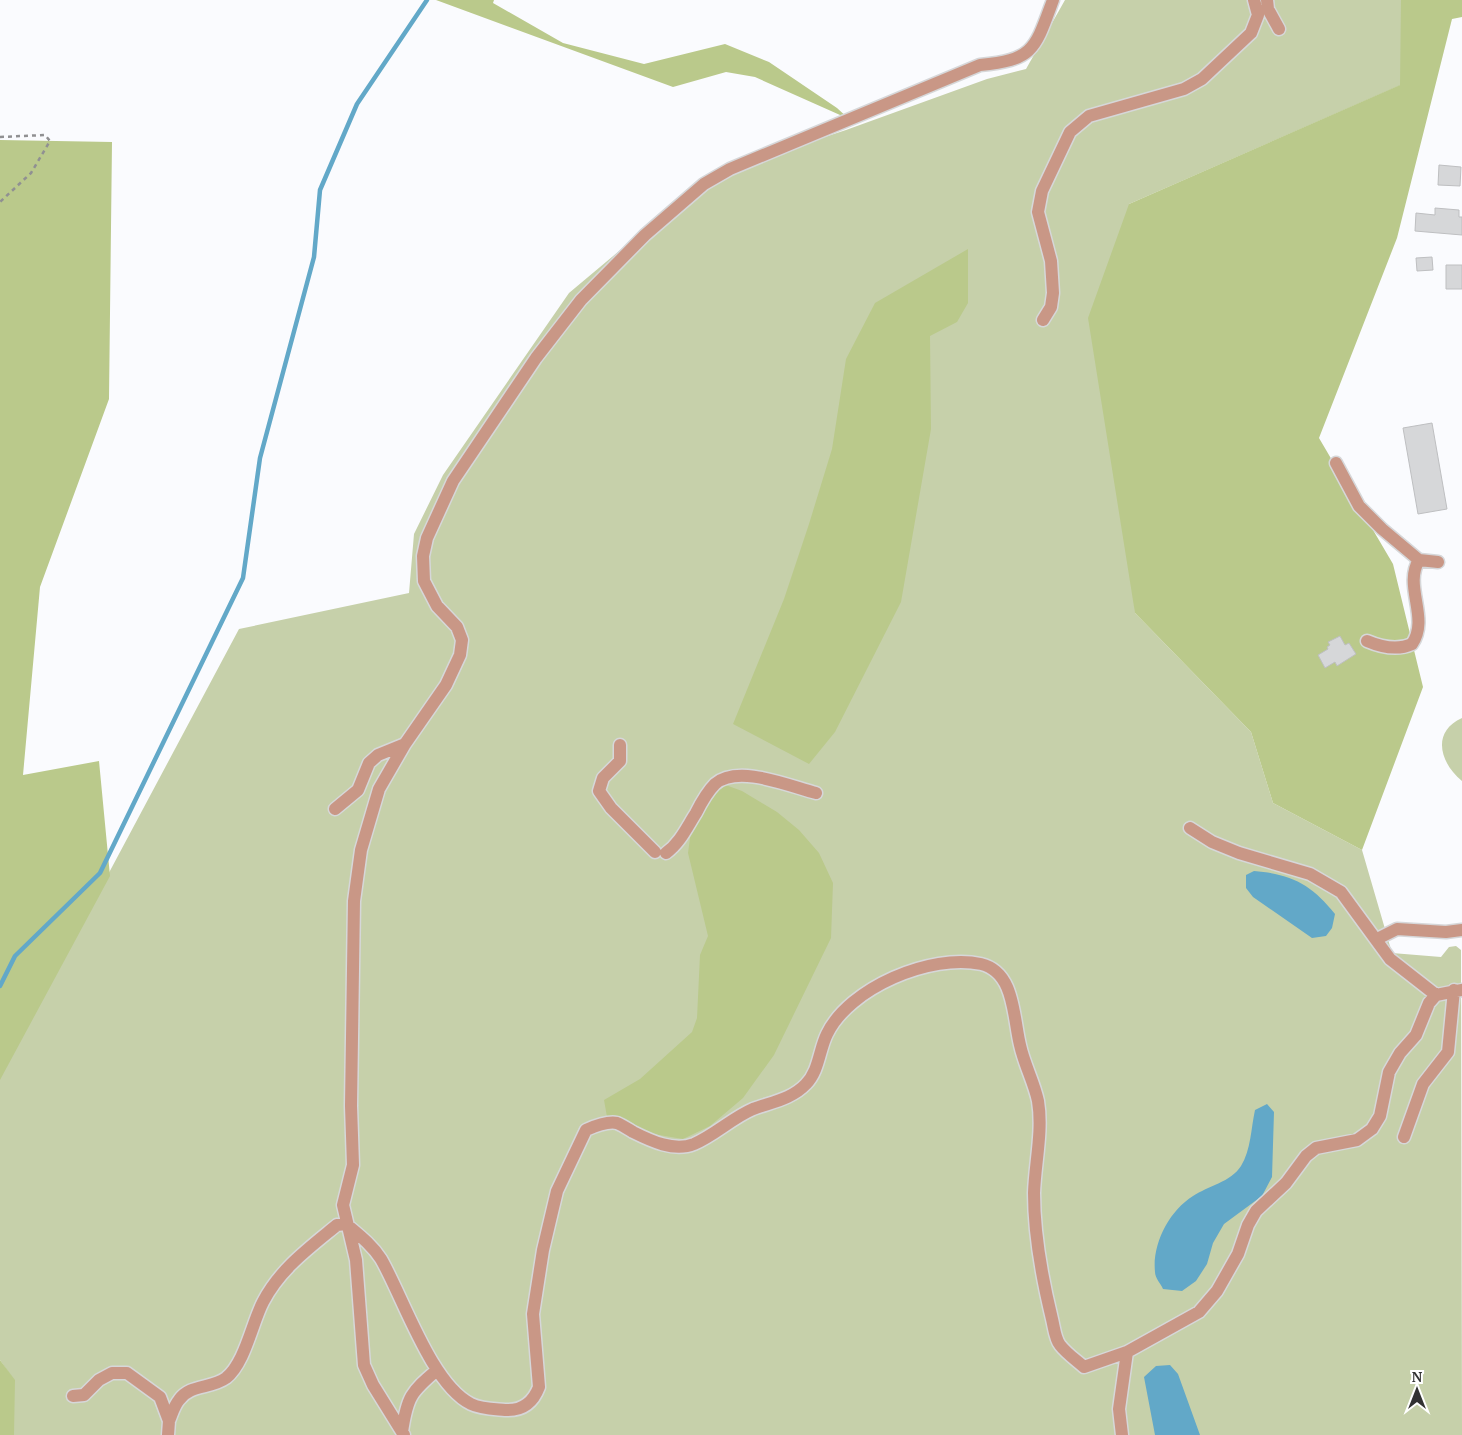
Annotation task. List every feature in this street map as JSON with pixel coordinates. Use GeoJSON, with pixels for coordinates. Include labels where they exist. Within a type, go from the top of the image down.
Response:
{"type":"FeatureCollection","features":[{"type":"Feature","properties":{"kind":"lane"},"geometry":{"type":"LineString","coordinates":[[403,1433],[373,1385],[364,1365],[356,1260],[342,1205],[353,1165],[351,1106],[354,901],[361,850],[379,789],[405,744],[446,685],[460,655],[462,640],[457,627],[437,606],[424,581],[423,556],[427,538],[453,481],[536,358],[581,300],[646,235],[704,184],[730,169],[980,65],[1018,60],[1032,48],[1053,0]]}},
{"type":"Feature","properties":{"kind":"lane"},"geometry":{"type":"LineString","coordinates":[[1251,33],[1258,15],[1254,0]]}},
{"type":"Feature","properties":{"kind":"lane"},"geometry":{"type":"LineString","coordinates":[[1267,0],[1270,13],[1279,29]]}},
{"type":"Feature","properties":{"kind":"lane"},"geometry":{"type":"LineString","coordinates":[[1043,320],[1051,307],[1054,293],[1051,261],[1038,212],[1042,191],[1070,132],[1089,116],[1184,89],[1202,79],[1270,13]]}},
{"type":"Feature","properties":{"kind":"lane"},"geometry":{"type":"LineString","coordinates":[[1336,464],[1360,506],[1395,542],[1419,560],[1438,562]]}},
{"type":"Feature","properties":{"kind":"lane"},"geometry":{"type":"LineString","coordinates":[[1367,641],[1386,648],[1397,648],[1412,644],[1417,637],[1420,625],[1413,572],[1419,560]]}},
{"type":"Feature","properties":{"kind":"lane"},"geometry":{"type":"LineString","coordinates":[[335,808],[358,790],[369,763],[378,755],[405,744]]}},
{"type":"Feature","properties":{"kind":"lane"},"geometry":{"type":"LineString","coordinates":[[620,745],[620,761],[603,778],[599,791],[611,808],[661,852],[681,837],[709,791],[722,779],[738,776],[758,778],[816,793]]}},
{"type":"Feature","properties":{"kind":"lane"},"geometry":{"type":"LineString","coordinates":[[1190,828],[1212,842],[1239,853],[1310,874],[1341,892],[1390,958],[1436,995]]}},
{"type":"Feature","properties":{"kind":"lane"},"geometry":{"type":"LineString","coordinates":[[1377,939],[1397,929],[1446,932],[1462,930]]}},
{"type":"Feature","properties":{"kind":"lane"},"geometry":{"type":"LineString","coordinates":[[168,1435],[169,1421],[178,1400],[189,1390],[212,1385],[227,1377],[238,1361],[263,1302],[286,1267],[337,1225],[346,1224],[368,1242],[381,1259],[437,1370],[458,1395],[471,1404],[489,1409],[510,1410],[526,1407],[535,1398],[538,1387],[533,1314],[543,1250],[557,1191],[586,1130],[600,1124],[617,1123],[642,1136],[668,1146],[693,1145],[751,1110],[795,1094],[808,1083],[818,1063],[827,1034],[843,1010],[886,981],[916,969],[965,962],[991,966],[1002,978],[1012,998],[1020,1044],[1038,1101],[1039,1126],[1034,1192],[1037,1239],[1045,1291],[1059,1344],[1084,1367],[1127,1352],[1199,1312],[1217,1291],[1238,1254],[1248,1224],[1256,1211],[1286,1184],[1306,1156],[1316,1148],[1357,1140],[1372,1130],[1380,1116],[1389,1072],[1400,1053],[1416,1035],[1429,1003],[1436,995],[1458,990],[1448,1052],[1423,1084],[1404,1137]]}},
{"type":"Feature","properties":{"kind":"lane"},"geometry":{"type":"LineString","coordinates":[[1122,1435],[1119,1409],[1127,1352]]}},
{"type":"Feature","properties":{"kind":"lane"},"geometry":{"type":"LineString","coordinates":[[403,1433],[406,1407],[414,1390],[437,1370]]}},
{"type":"Feature","properties":{"kind":"lane"},"geometry":{"type":"LineString","coordinates":[[73,1396],[84,1395],[99,1380],[112,1373],[127,1373],[160,1397],[169,1421]]}},
{"type":"Feature","properties":{"kind":"path"},"geometry":{"type":"LineString","coordinates":[[0,137],[45,135],[50,141],[31,173],[0,202]]}},
{"type":"Feature","properties":{"kind":"green space"},"geometry":{"type":"Polygon","coordinates":[[[436,0],[494,0],[493,3],[563,43],[644,64],[725,44],[769,62],[837,108],[849,119],[755,77],[726,72],[673,87],[436,0]]]}},
{"type":"Feature","properties":{"kind":"green space"},"geometry":{"type":"Polygon","coordinates":[[[1065,0],[1401,0],[1401,85],[1129,204],[1135,613],[1251,732],[1273,803],[1362,850],[1392,953],[1441,957],[1449,947],[1456,946],[1461,950],[1462,1435],[0,1435],[0,1402],[13,1379],[0,1360],[0,1077],[239,629],[409,593],[414,534],[443,475],[569,293],[711,174],[846,130],[987,79],[1026,69],[1065,0]]]}},
{"type":"Feature","properties":{"kind":"green space"},"geometry":{"type":"Polygon","coordinates":[[[1401,0],[1462,0],[1462,17],[1452,19],[1397,238],[1319,438],[1393,564],[1423,687],[1362,850],[1273,803],[1251,732],[1135,613],[1088,318],[1129,204],[1400,85],[1401,0]]]}},
{"type":"Feature","properties":{"kind":"green space"},"geometry":{"type":"Polygon","coordinates":[[[0,140],[112,142],[109,399],[40,587],[23,775],[99,761],[110,876],[0,1080],[0,140]]]}},
{"type":"Feature","properties":{"kind":"green space"},"geometry":{"type":"Polygon","coordinates":[[[968,249],[968,303],[957,322],[930,336],[931,429],[901,602],[835,732],[809,764],[733,724],[784,599],[809,524],[832,449],[846,359],[875,303],[968,249]]]}},
{"type":"Feature","properties":{"kind":"green space"},"geometry":{"type":"Polygon","coordinates":[[[1462,718],[1462,781],[1448,766],[1442,748],[1446,731],[1452,724],[1462,718]]]}},
{"type":"Feature","properties":{"kind":"green space"},"geometry":{"type":"Polygon","coordinates":[[[723,784],[742,791],[777,812],[799,830],[819,853],[833,883],[831,938],[774,1055],[743,1098],[710,1126],[683,1139],[647,1133],[607,1117],[604,1100],[640,1079],[692,1032],[697,1018],[700,955],[708,936],[688,853],[691,831],[712,792],[723,784]]]}},
{"type":"Feature","properties":{"kind":"green space"},"geometry":{"type":"Polygon","coordinates":[[[0,1360],[15,1380],[14,1435],[0,1435],[0,1360]]]}},
{"type":"Feature","properties":{"kind":"water"},"geometry":{"type":"Polygon","coordinates":[[[1254,871],[1290,878],[1318,895],[1335,914],[1332,928],[1326,936],[1312,938],[1253,897],[1246,888],[1246,875],[1254,871]]]}},
{"type":"Feature","properties":{"kind":"water"},"geometry":{"type":"Polygon","coordinates":[[[1267,1104],[1274,1112],[1272,1177],[1262,1196],[1224,1224],[1213,1243],[1207,1264],[1196,1281],[1182,1291],[1163,1289],[1155,1274],[1155,1261],[1156,1250],[1164,1229],[1184,1202],[1199,1192],[1225,1180],[1237,1171],[1247,1153],[1255,1110],[1267,1104]]]}},
{"type":"Feature","properties":{"kind":"water"},"geometry":{"type":"Polygon","coordinates":[[[1170,1365],[1178,1374],[1200,1435],[1155,1435],[1144,1377],[1156,1366],[1170,1365]]]}},
{"type":"Feature","properties":{"kind":"building"},"geometry":{"type":"Polygon","coordinates":[[[1439,165],[1461,167],[1460,186],[1438,185],[1439,165]]]}},
{"type":"Feature","properties":{"kind":"building"},"geometry":{"type":"Polygon","coordinates":[[[1435,208],[1459,210],[1459,217],[1462,217],[1462,235],[1415,231],[1416,213],[1435,215],[1435,208]]]}},
{"type":"Feature","properties":{"kind":"building"},"geometry":{"type":"Polygon","coordinates":[[[1432,257],[1433,270],[1417,271],[1416,258],[1432,257]]]}},
{"type":"Feature","properties":{"kind":"building"},"geometry":{"type":"Polygon","coordinates":[[[1446,265],[1462,265],[1462,289],[1446,289],[1446,265]]]}},
{"type":"Feature","properties":{"kind":"building"},"geometry":{"type":"Polygon","coordinates":[[[1432,423],[1447,509],[1418,514],[1403,428],[1432,423]]]}},
{"type":"Feature","properties":{"kind":"building"},"geometry":{"type":"Polygon","coordinates":[[[1340,636],[1345,645],[1349,643],[1356,654],[1337,666],[1335,662],[1325,668],[1318,655],[1328,649],[1327,647],[1330,645],[1328,642],[1340,636]]]}},
{"type":"Feature","properties":{"kind":"waterway"},"geometry":{"type":"LineString","coordinates":[[0,986],[15,956],[100,873],[243,578],[260,458],[314,257],[320,190],[357,104],[427,0]]}}]}
